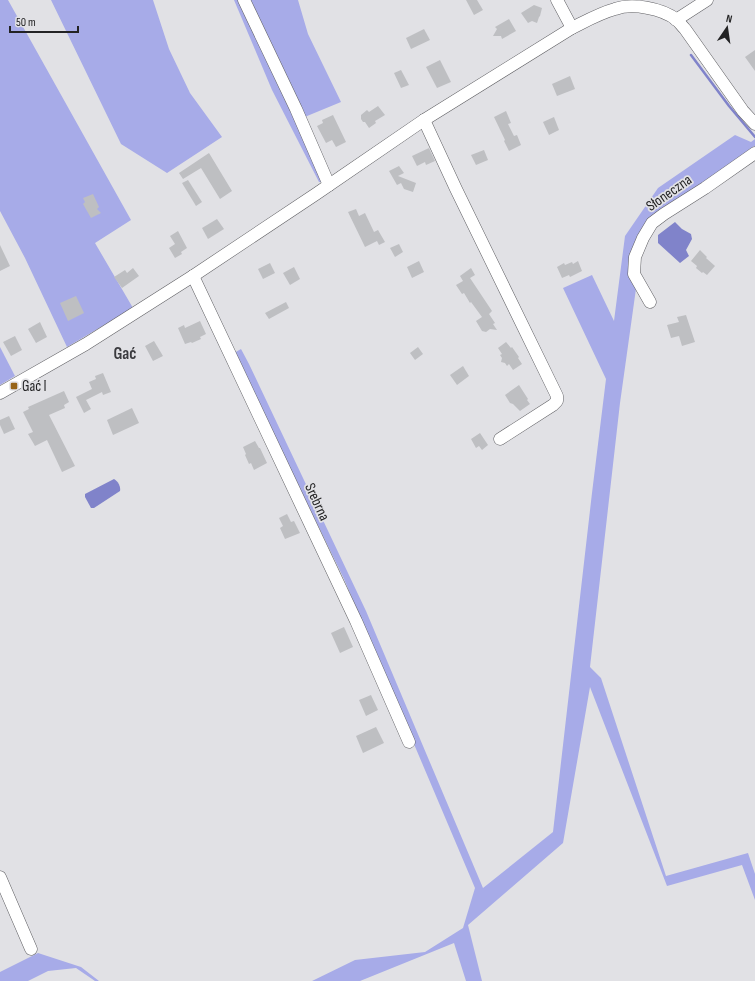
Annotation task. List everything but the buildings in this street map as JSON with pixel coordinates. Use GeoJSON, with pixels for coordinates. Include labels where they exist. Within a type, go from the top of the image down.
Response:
{"type":"FeatureCollection","features":[{"type":"Feature","properties":{"kind":"street"},"geometry":{"type":"LineString","coordinates":[[244,0],[296,109],[329,185]]}},
{"type":"Feature","properties":{"kind":"street"},"geometry":{"type":"LineString","coordinates":[[557,0],[572,28]]}},
{"type":"Feature","properties":{"kind":"street"},"geometry":{"type":"LineString","coordinates":[[676,20],[707,0]]}},
{"type":"Feature","properties":{"kind":"street"},"geometry":{"type":"LineString","coordinates":[[0,393],[86,344],[193,276],[424,120],[572,28],[616,8],[635,6],[650,9],[663,12],[676,20],[685,29],[743,111],[755,124]]}},
{"type":"Feature","properties":{"kind":"street"},"geometry":{"type":"LineString","coordinates":[[424,120],[459,196],[557,396],[557,401],[553,405],[500,439]]}},
{"type":"Feature","properties":{"kind":"street","name":"Słoneczna"},"geometry":{"type":"LineString","coordinates":[[650,302],[634,274],[635,257],[643,238],[652,223],[755,153]]}},
{"type":"Feature","properties":{"kind":"street","name":"Srebrna"},"geometry":{"type":"LineString","coordinates":[[193,276],[356,621],[409,742]]}},
{"type":"Feature","properties":{"kind":"street"},"geometry":{"type":"LineString","coordinates":[[0,877],[31,949]]}},
{"type":"Feature","properties":{"kind":"shaded area"},"geometry":{"type":"Polygon","coordinates":[[[0,0],[8,0],[131,220],[95,243],[133,308],[67,347],[25,258],[0,211],[0,0]]]}},
{"type":"Feature","properties":{"kind":"shaded area"},"geometry":{"type":"Polygon","coordinates":[[[51,0],[153,0],[169,49],[190,93],[222,137],[167,173],[121,144],[51,0]]]}},
{"type":"Feature","properties":{"kind":"shaded area"},"geometry":{"type":"Polygon","coordinates":[[[234,0],[298,0],[308,34],[341,102],[295,121],[324,182],[319,182],[272,90],[234,0]]]}},
{"type":"Feature","properties":{"kind":"shaded area"},"geometry":{"type":"Polygon","coordinates":[[[735,135],[751,142],[755,139],[755,147],[754,146],[662,217],[646,245],[640,260],[620,403],[590,667],[601,678],[666,876],[748,853],[755,874],[755,900],[742,865],[667,886],[590,687],[563,843],[468,925],[482,981],[466,981],[454,943],[360,981],[312,981],[355,960],[425,952],[463,928],[475,888],[344,579],[234,353],[241,349],[249,364],[366,611],[483,888],[553,832],[606,379],[563,288],[592,275],[614,321],[625,236],[658,188],[735,135]]]}},
{"type":"Feature","properties":{"kind":"shaded area"},"geometry":{"type":"Polygon","coordinates":[[[675,222],[682,229],[691,234],[692,239],[686,250],[689,256],[680,263],[658,243],[658,235],[675,222]]]}},
{"type":"Feature","properties":{"kind":"shaded area"},"geometry":{"type":"Polygon","coordinates":[[[0,347],[15,376],[0,385],[0,347]]]}},
{"type":"Feature","properties":{"kind":"shaded area"},"geometry":{"type":"Polygon","coordinates":[[[114,479],[119,484],[120,491],[94,508],[91,508],[85,494],[114,479]]]}},
{"type":"Feature","properties":{"kind":"shaded area"},"geometry":{"type":"Polygon","coordinates":[[[38,953],[81,967],[99,981],[95,981],[76,968],[48,971],[28,981],[0,981],[0,972],[38,953]]]}},
{"type":"Feature","properties":{"kind":"waterway"},"geometry":{"type":"LineString","coordinates":[[691,55],[729,106],[755,137]]}},
{"type":"Feature","properties":{"kind":"place","name":"Gać I"},"geometry":{"type":"Point","coordinates":[14,386]}},
{"type":"Feature","properties":{"kind":"district","name":"Gać"},"geometry":{"type":"Point","coordinates":[125,354]}}]}
